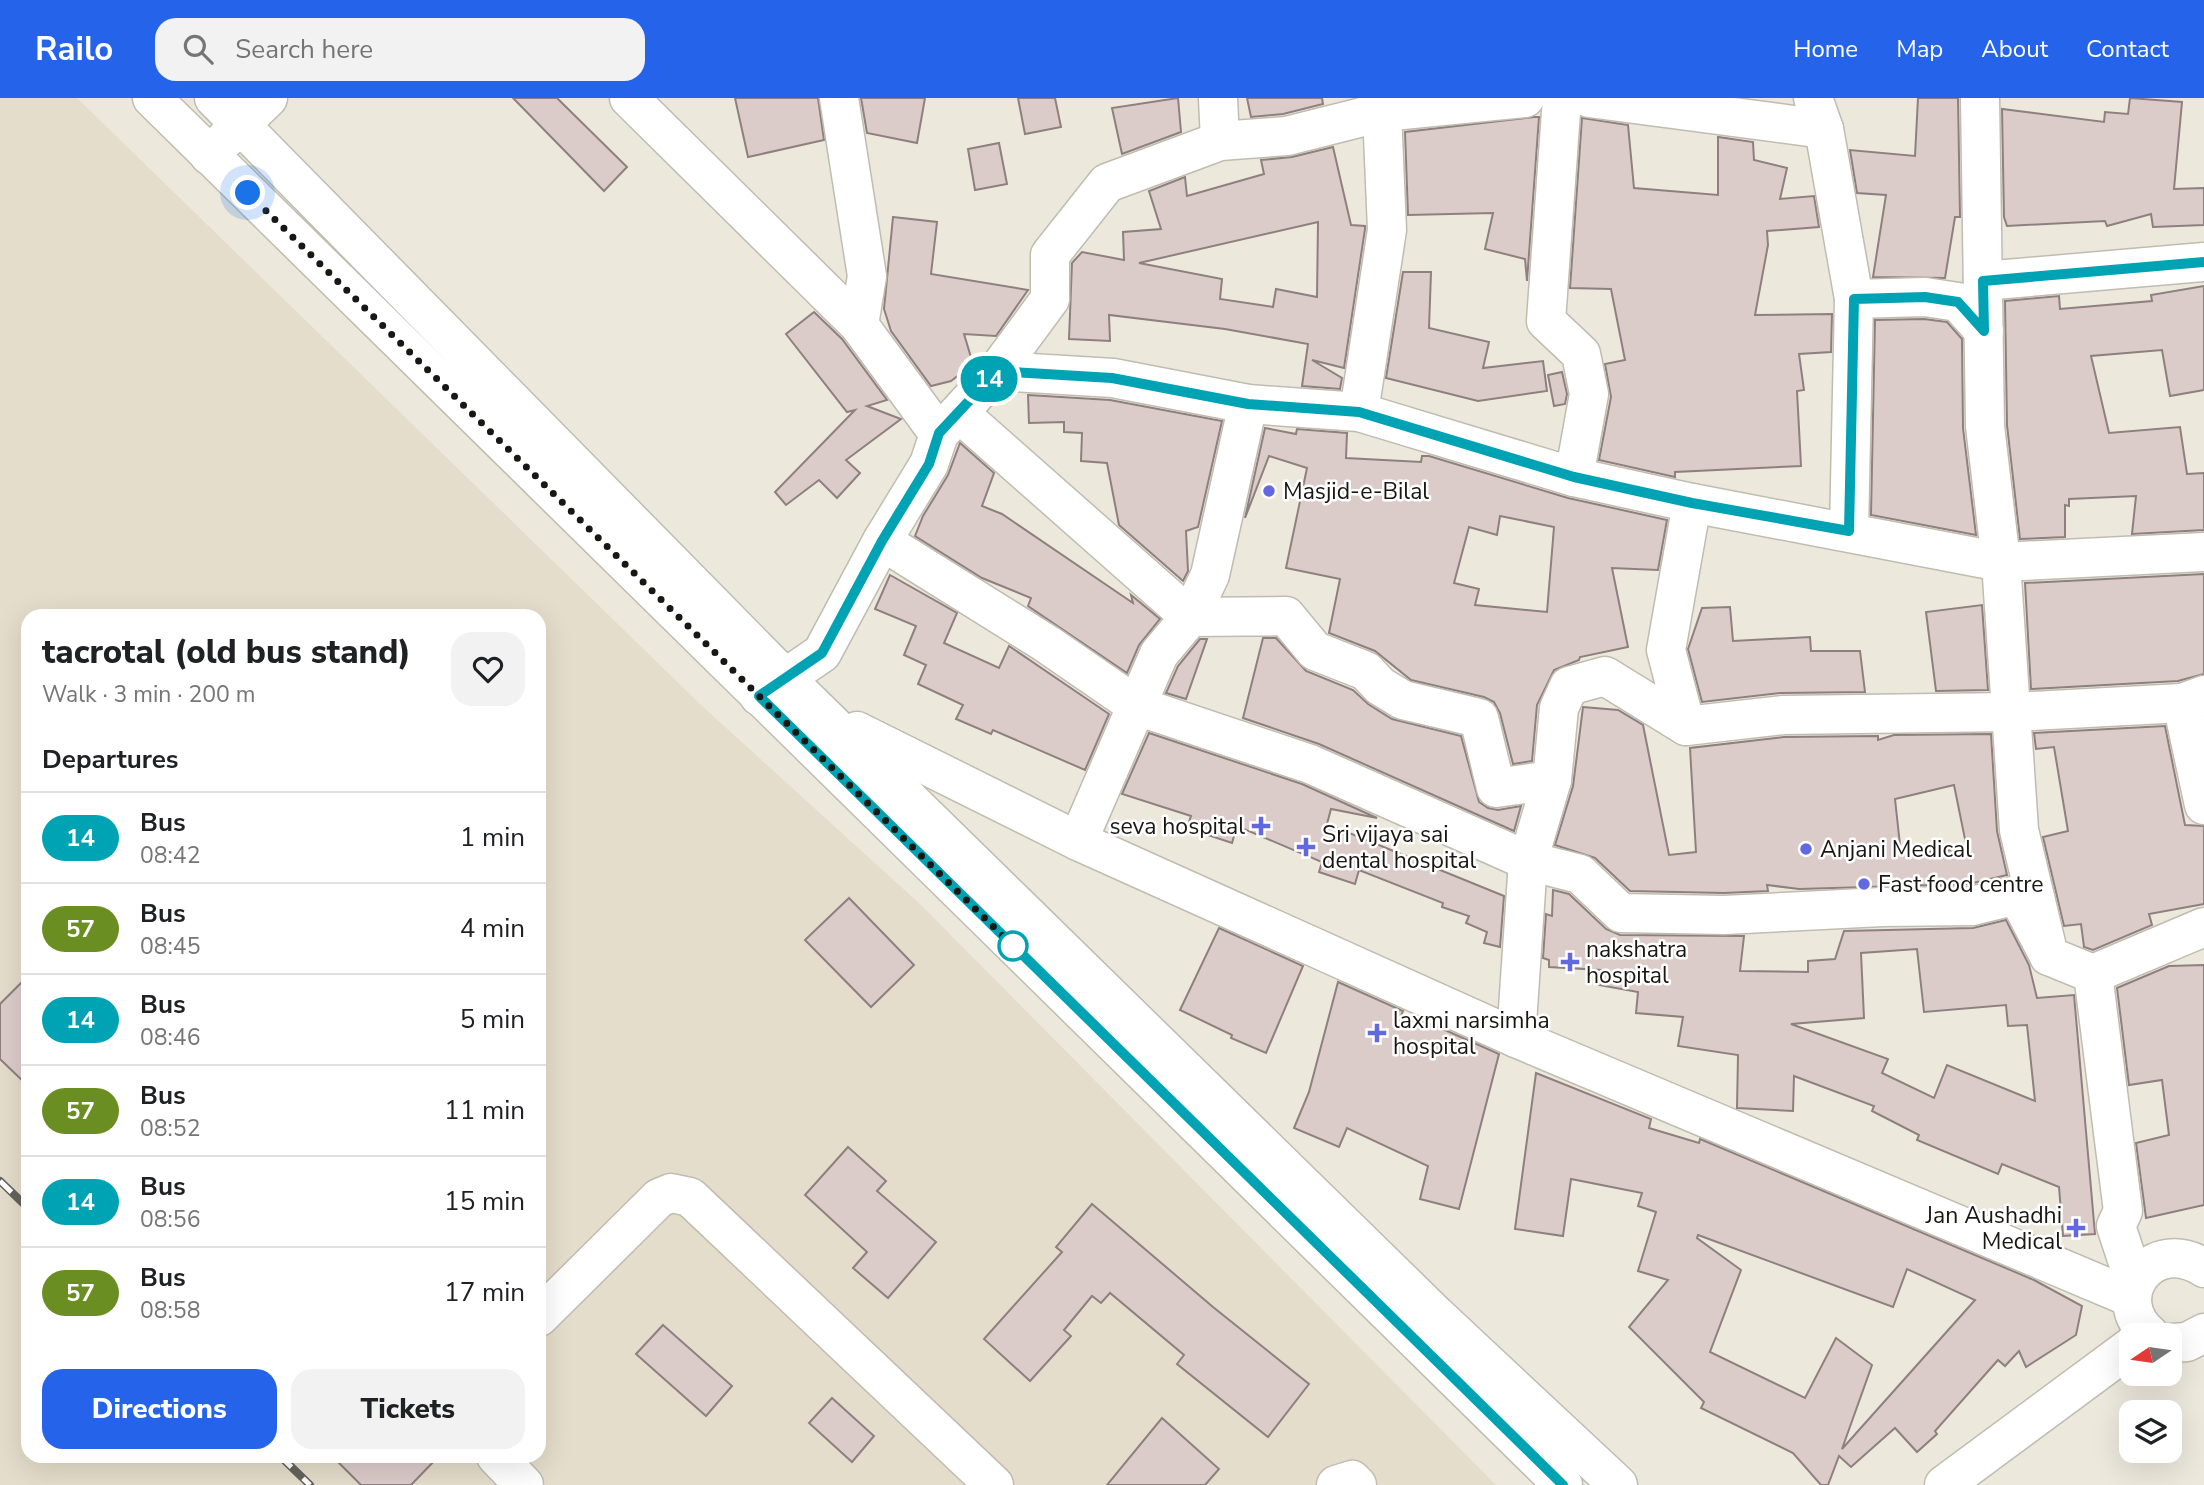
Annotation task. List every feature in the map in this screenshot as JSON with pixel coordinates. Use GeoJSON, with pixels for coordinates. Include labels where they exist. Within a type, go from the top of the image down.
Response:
{"type":"FeatureCollection","features":[{"type":"Feature","properties":{"kind":"street"},"geometry":{"type":"LineString","coordinates":[[152,98],[772,687],[1078,841],[1516,1038],[2133,1291]]}},
{"type":"Feature","properties":{"kind":"street"},"geometry":{"type":"LineString","coordinates":[[214,98],[772,687],[1563,1485]]}},
{"type":"Feature","properties":{"kind":"street"},"geometry":{"type":"LineString","coordinates":[[209,155],[268,98]]}},
{"type":"Feature","properties":{"kind":"street"},"geometry":{"type":"LineString","coordinates":[[629,98],[859,324],[949,423],[1190,617],[1286,616],[1315,651],[1366,671],[1380,686],[1404,700],[1479,718],[1496,788],[1552,780]]}},
{"type":"Feature","properties":{"kind":"street"},"geometry":{"type":"LineString","coordinates":[[839,98],[867,276],[859,324]]}},
{"type":"Feature","properties":{"kind":"street"},"geometry":{"type":"LineString","coordinates":[[1218,98],[1220,141]]}},
{"type":"Feature","properties":{"kind":"street"},"geometry":{"type":"LineString","coordinates":[[772,687],[822,653],[882,541],[929,464],[949,423],[997,371],[1050,299],[1050,254],[1107,183],[1220,141],[1287,136],[1382,112],[1525,98]]}},
{"type":"Feature","properties":{"kind":"street"},"geometry":{"type":"LineString","coordinates":[[1562,98],[1546,321],[1581,354],[1586,380],[1588,394],[1574,477]]}},
{"type":"Feature","properties":{"kind":"street"},"geometry":{"type":"LineString","coordinates":[[1589,98],[1819,114],[1854,299],[1849,531]]}},
{"type":"Feature","properties":{"kind":"street"},"geometry":{"type":"LineString","coordinates":[[1980,98],[1985,426],[2001,562],[2020,830],[2049,956]]}},
{"type":"Feature","properties":{"kind":"street"},"geometry":{"type":"LineString","coordinates":[[1359,412],[1387,230],[1382,112]]}},
{"type":"Feature","properties":{"kind":"street"},"geometry":{"type":"LineString","coordinates":[[1983,281],[2204,262]]}},
{"type":"Feature","properties":{"kind":"street"},"geometry":{"type":"LineString","coordinates":[[1854,299],[1925,297],[1958,302],[1984,331]]}},
{"type":"Feature","properties":{"kind":"street"},"geometry":{"type":"LineString","coordinates":[[997,371],[1112,378],[1248,404],[1359,412],[1574,477],[1692,503],[2001,562],[2204,552]]}},
{"type":"Feature","properties":{"kind":"street"},"geometry":{"type":"LineString","coordinates":[[1078,841],[1159,654],[1190,617],[1209,575],[1248,404]]}},
{"type":"Feature","properties":{"kind":"street"},"geometry":{"type":"LineString","coordinates":[[1686,726],[1666,650],[1692,503]]}},
{"type":"Feature","properties":{"kind":"street"},"geometry":{"type":"LineString","coordinates":[[882,541],[1048,644],[1137,706],[1310,764],[1528,861],[1580,874],[1621,913],[1724,915],[1972,906],[2017,895],[2049,956],[2093,974],[2204,928]]}},
{"type":"Feature","properties":{"kind":"street"},"geometry":{"type":"LineString","coordinates":[[1516,1038],[1528,861],[1552,780],[1559,708],[1569,685],[1605,676],[1686,726],[1783,715],[2012,712],[2193,699],[2204,805]]}},
{"type":"Feature","properties":{"kind":"street"},"geometry":{"type":"LineString","coordinates":[[827,716],[1426,1305],[1618,1485]]}},
{"type":"Feature","properties":{"kind":"street"},"geometry":{"type":"LineString","coordinates":[[2093,974],[2123,1211],[2116,1226],[2139,1323]]}},
{"type":"Feature","properties":{"kind":"street"},"geometry":{"type":"LineString","coordinates":[[546,1310],[659,1198],[671,1193],[690,1197],[994,1485]]}},
{"type":"Feature","properties":{"kind":"street"},"geometry":{"type":"LineString","coordinates":[[2133,1291],[2141,1272],[2164,1258],[2179,1257],[2204,1268]]}},
{"type":"Feature","properties":{"kind":"street"},"geometry":{"type":"LineString","coordinates":[[1944,1485],[2119,1370]]}},
{"type":"Feature","properties":{"kind":"street"},"geometry":{"type":"LineString","coordinates":[[503,1463],[524,1485]]}},
{"type":"Feature","properties":{"kind":"street"},"geometry":{"type":"LineString","coordinates":[[1336,1485],[1352,1480],[1357,1485]]}},
{"type":"Feature","properties":{"kind":"shaded area"},"geometry":{"type":"Polygon","coordinates":[[[0,98],[77,98],[701,705],[922,906],[1496,1485],[0,1485],[0,98]]]}},
{"type":"Feature","properties":{"kind":"building"},"geometry":{"type":"Polygon","coordinates":[[[513,98],[557,98],[627,167],[604,191],[513,98]]]}},
{"type":"Feature","properties":{"kind":"building"},"geometry":{"type":"Polygon","coordinates":[[[735,98],[818,98],[824,140],[748,157],[735,98]]]}},
{"type":"Feature","properties":{"kind":"building"},"geometry":{"type":"Polygon","coordinates":[[[861,98],[925,98],[917,143],[867,133],[861,98]]]}},
{"type":"Feature","properties":{"kind":"building"},"geometry":{"type":"Polygon","coordinates":[[[1018,98],[1055,98],[1061,127],[1025,134],[1018,98]]]}},
{"type":"Feature","properties":{"kind":"building"},"geometry":{"type":"Polygon","coordinates":[[[1178,98],[1181,132],[1122,154],[1112,108],[1178,98]]]}},
{"type":"Feature","properties":{"kind":"building"},"geometry":{"type":"Polygon","coordinates":[[[1247,98],[1322,98],[1323,104],[1283,114],[1251,117],[1247,98]]]}},
{"type":"Feature","properties":{"kind":"building"},"geometry":{"type":"Polygon","coordinates":[[[1918,98],[1958,98],[1960,217],[1955,217],[1945,278],[1873,277],[1886,195],[1857,193],[1850,150],[1915,156],[1918,98]]]}},
{"type":"Feature","properties":{"kind":"building"},"geometry":{"type":"Polygon","coordinates":[[[2130,98],[2182,102],[2174,189],[2204,188],[2204,225],[2153,227],[2151,214],[2107,226],[2105,221],[2007,226],[2004,217],[2002,109],[2104,122],[2105,112],[2128,114],[2130,98]]]}},
{"type":"Feature","properties":{"kind":"building"},"geometry":{"type":"Polygon","coordinates":[[[1539,117],[1527,281],[1525,259],[1485,249],[1493,213],[1408,215],[1405,132],[1539,117]]]}},
{"type":"Feature","properties":{"kind":"building"},"geometry":{"type":"Polygon","coordinates":[[[1582,118],[1628,125],[1634,188],[1718,195],[1718,137],[1753,142],[1754,160],[1787,168],[1780,199],[1814,196],[1819,227],[1767,231],[1768,245],[1755,315],[1832,314],[1831,352],[1799,354],[1804,390],[1797,391],[1801,466],[1675,472],[1675,477],[1599,460],[1611,397],[1605,364],[1625,360],[1611,289],[1570,288],[1582,118]]]}},
{"type":"Feature","properties":{"kind":"building"},"geometry":{"type":"Polygon","coordinates":[[[999,143],[1007,184],[975,190],[968,149],[999,143]]]}},
{"type":"Feature","properties":{"kind":"building"},"geometry":{"type":"Polygon","coordinates":[[[1333,147],[1351,225],[1365,226],[1344,368],[1312,360],[1342,378],[1340,389],[1302,386],[1308,344],[1225,329],[1109,315],[1110,341],[1069,339],[1072,263],[1082,252],[1124,260],[1123,232],[1161,229],[1149,191],[1185,177],[1187,196],[1264,174],[1261,160],[1292,157],[1333,147]],[[1318,222],[1139,263],[1222,279],[1220,299],[1273,307],[1276,289],[1317,297],[1318,222]]]}},
{"type":"Feature","properties":{"kind":"building"},"geometry":{"type":"Polygon","coordinates":[[[893,217],[937,222],[931,274],[1028,290],[996,336],[964,334],[973,364],[951,381],[931,386],[891,331],[884,309],[893,217]]]}},
{"type":"Feature","properties":{"kind":"building"},"geometry":{"type":"Polygon","coordinates":[[[1403,272],[1431,272],[1429,328],[1489,342],[1483,368],[1543,361],[1547,391],[1478,401],[1386,378],[1403,272]]]}},
{"type":"Feature","properties":{"kind":"building"},"geometry":{"type":"Polygon","coordinates":[[[2204,286],[2204,390],[2170,396],[2162,350],[2091,356],[2109,433],[2180,427],[2187,474],[2204,473],[2204,530],[2132,534],[2136,496],[2069,499],[2069,506],[2065,505],[2065,537],[2020,539],[2007,425],[2005,301],[2059,296],[2060,309],[2152,301],[2151,295],[2204,286]]]}},
{"type":"Feature","properties":{"kind":"building"},"geometry":{"type":"Polygon","coordinates":[[[814,312],[842,339],[887,400],[867,406],[901,419],[846,460],[860,473],[837,498],[819,480],[786,505],[775,492],[855,410],[847,412],[786,334],[814,312]]]}},
{"type":"Feature","properties":{"kind":"building"},"geometry":{"type":"Polygon","coordinates":[[[1924,319],[1947,322],[1962,339],[1963,428],[1976,535],[1871,515],[1875,320],[1924,319]]]}},
{"type":"Feature","properties":{"kind":"building"},"geometry":{"type":"Polygon","coordinates":[[[1562,372],[1567,394],[1565,404],[1554,406],[1548,375],[1562,372]]]}},
{"type":"Feature","properties":{"kind":"building"},"geometry":{"type":"Polygon","coordinates":[[[1028,395],[1110,400],[1222,421],[1198,527],[1186,531],[1188,571],[1183,581],[1119,525],[1107,463],[1081,461],[1082,433],[1064,432],[1064,422],[1029,423],[1028,395]]]}},
{"type":"Feature","properties":{"kind":"building"},"geometry":{"type":"Polygon","coordinates":[[[1265,428],[1296,434],[1297,429],[1347,433],[1346,458],[1421,462],[1422,456],[1429,456],[1568,498],[1667,520],[1658,570],[1612,568],[1628,647],[1580,657],[1579,660],[1554,670],[1537,705],[1532,761],[1513,764],[1500,713],[1494,702],[1484,697],[1411,680],[1375,651],[1329,633],[1340,579],[1286,568],[1307,468],[1269,456],[1245,518],[1265,428]],[[1500,516],[1497,535],[1469,527],[1454,583],[1479,589],[1475,605],[1547,612],[1554,527],[1500,516]]]}},
{"type":"Feature","properties":{"kind":"building"},"geometry":{"type":"Polygon","coordinates":[[[960,443],[994,473],[982,506],[1002,514],[1133,603],[1131,595],[1160,619],[1139,645],[1127,673],[1028,606],[1031,598],[982,578],[915,536],[923,516],[948,475],[960,443]]]}},
{"type":"Feature","properties":{"kind":"building"},"geometry":{"type":"Polygon","coordinates":[[[2204,574],[2204,674],[2178,681],[2031,689],[2025,583],[2204,574]]]}},
{"type":"Feature","properties":{"kind":"building"},"geometry":{"type":"Polygon","coordinates":[[[890,575],[957,613],[944,643],[999,668],[1009,646],[1109,714],[1085,770],[993,730],[991,734],[956,719],[963,705],[918,684],[926,665],[904,655],[916,626],[875,609],[890,575]]]}},
{"type":"Feature","properties":{"kind":"building"},"geometry":{"type":"Polygon","coordinates":[[[1982,605],[1988,690],[1936,691],[1926,612],[1982,605]]]}},
{"type":"Feature","properties":{"kind":"building"},"geometry":{"type":"Polygon","coordinates":[[[1730,607],[1733,641],[1810,637],[1811,651],[1860,651],[1865,692],[1781,693],[1702,702],[1688,649],[1702,608],[1730,607]]]}},
{"type":"Feature","properties":{"kind":"building"},"geometry":{"type":"Polygon","coordinates":[[[1263,638],[1276,638],[1306,671],[1353,690],[1368,704],[1392,719],[1461,736],[1479,802],[1498,810],[1521,806],[1514,831],[1319,744],[1243,718],[1263,638]]]}},
{"type":"Feature","properties":{"kind":"building"},"geometry":{"type":"Polygon","coordinates":[[[1200,639],[1207,639],[1186,699],[1166,693],[1178,666],[1200,639]]]}},
{"type":"Feature","properties":{"kind":"building"},"geometry":{"type":"Polygon","coordinates":[[[1583,707],[1618,710],[1643,725],[1669,855],[1696,852],[1690,748],[1784,737],[1878,736],[1878,740],[1894,735],[1991,734],[1997,831],[2007,875],[1969,884],[1799,889],[1767,885],[1768,891],[1724,893],[1630,891],[1595,858],[1555,845],[1573,786],[1583,707]],[[1954,785],[1895,799],[1901,854],[1967,849],[1954,785]]]}},
{"type":"Feature","properties":{"kind":"building"},"geometry":{"type":"Polygon","coordinates":[[[2165,726],[2185,825],[2204,826],[2204,904],[2149,914],[2152,925],[2093,950],[2084,947],[2081,924],[2064,926],[2043,837],[2068,831],[2054,747],[2036,749],[2034,733],[2165,726]]]}},
{"type":"Feature","properties":{"kind":"building"},"geometry":{"type":"Polygon","coordinates":[[[1149,733],[1302,784],[1377,818],[1331,809],[1327,824],[1504,896],[1500,947],[1484,943],[1487,932],[1466,923],[1469,916],[1442,907],[1443,903],[1359,870],[1355,884],[1319,872],[1322,862],[1237,826],[1232,843],[1187,828],[1191,816],[1122,794],[1149,733]]]}},
{"type":"Feature","properties":{"kind":"building"},"geometry":{"type":"Polygon","coordinates":[[[1553,890],[1569,894],[1606,929],[1620,935],[1744,936],[1740,971],[1808,972],[1808,961],[1835,959],[1844,931],[1973,928],[2006,920],[2029,965],[2037,998],[2074,995],[2095,1234],[2063,1236],[2059,1187],[2002,1164],[1998,1174],[1917,1140],[1919,1135],[1872,1111],[1874,1106],[1794,1076],[1793,1111],[1737,1108],[1738,1055],[1678,1046],[1683,1017],[1636,1013],[1638,992],[1599,985],[1601,970],[1549,967],[1549,960],[1543,958],[1546,914],[1552,916],[1553,890]],[[1917,949],[1861,953],[1864,1018],[1791,1024],[1888,1059],[1882,1073],[1934,1098],[1947,1065],[2035,1101],[2027,1025],[2008,1026],[2006,1005],[1924,1012],[1917,949]]]}},
{"type":"Feature","properties":{"kind":"building"},"geometry":{"type":"Polygon","coordinates":[[[849,898],[914,965],[871,1007],[805,940],[849,898]]]}},
{"type":"Feature","properties":{"kind":"building"},"geometry":{"type":"Polygon","coordinates":[[[1219,928],[1303,966],[1266,1053],[1231,1038],[1232,1035],[1180,1010],[1219,928]]]}},
{"type":"Feature","properties":{"kind":"building"},"geometry":{"type":"Polygon","coordinates":[[[2204,965],[2204,1205],[2146,1218],[2136,1143],[2169,1135],[2162,1080],[2129,1085],[2117,988],[2169,966],[2204,965]]]}},
{"type":"Feature","properties":{"kind":"building"},"geometry":{"type":"Polygon","coordinates":[[[1338,982],[1403,1011],[1401,1016],[1436,1026],[1499,1054],[1459,1209],[1420,1199],[1428,1166],[1347,1128],[1339,1147],[1294,1128],[1309,1092],[1338,982]]]}},
{"type":"Feature","properties":{"kind":"building"},"geometry":{"type":"Polygon","coordinates":[[[21,983],[21,1079],[0,1059],[0,1004],[21,983]]]}},
{"type":"Feature","properties":{"kind":"building"},"geometry":{"type":"Polygon","coordinates":[[[1536,1073],[1651,1119],[1649,1128],[1699,1143],[1700,1139],[2034,1280],[2082,1306],[2076,1335],[2026,1367],[2019,1351],[2005,1366],[1998,1360],[1935,1431],[1937,1434],[1917,1452],[1895,1428],[1851,1467],[1839,1456],[1828,1485],[1821,1485],[1793,1453],[1701,1408],[1704,1402],[1629,1327],[1668,1280],[1638,1271],[1656,1212],[1638,1206],[1642,1193],[1571,1179],[1563,1236],[1515,1229],[1536,1073]],[[1698,1235],[1697,1238],[1741,1270],[1710,1352],[1805,1398],[1836,1338],[1872,1365],[1842,1449],[1975,1300],[1907,1269],[1893,1307],[1698,1235]]]}},
{"type":"Feature","properties":{"kind":"building"},"geometry":{"type":"Polygon","coordinates":[[[848,1147],[886,1181],[877,1191],[936,1242],[888,1298],[853,1268],[867,1252],[805,1195],[848,1147]]]}},
{"type":"Feature","properties":{"kind":"building"},"geometry":{"type":"Polygon","coordinates":[[[1092,1204],[1309,1384],[1268,1437],[1177,1364],[1184,1355],[1110,1293],[1101,1303],[1092,1296],[1064,1330],[1071,1336],[1030,1381],[984,1339],[1062,1252],[1056,1247],[1092,1204]]]}},
{"type":"Feature","properties":{"kind":"building"},"geometry":{"type":"Polygon","coordinates":[[[663,1325],[732,1386],[706,1416],[636,1354],[663,1325]]]}},
{"type":"Feature","properties":{"kind":"building"},"geometry":{"type":"Polygon","coordinates":[[[832,1398],[874,1436],[852,1462],[809,1423],[832,1398]]]}},
{"type":"Feature","properties":{"kind":"building"},"geometry":{"type":"Polygon","coordinates":[[[1162,1418],[1219,1469],[1205,1485],[1107,1485],[1162,1418]]]}},
{"type":"Feature","properties":{"kind":"building"},"geometry":{"type":"Polygon","coordinates":[[[339,1463],[432,1463],[411,1485],[361,1485],[339,1463]]]}},
{"type":"Feature","properties":{"kind":"railway"},"geometry":{"type":"LineString","coordinates":[[0,1181],[21,1201]]}},
{"type":"Feature","properties":{"kind":"railway"},"geometry":{"type":"LineString","coordinates":[[287,1463],[310,1485]]}},
{"type":"Feature","properties":{"kind":"bus line","name":"14"},"geometry":{"type":"LineString","coordinates":[[1563,1485],[759,696],[822,653],[882,541],[929,464],[939,433],[997,371],[1112,378],[1248,404],[1359,412],[1574,477],[1692,503],[1849,531],[1854,299],[1925,297],[1958,302],[1984,331],[1983,281],[2204,262]]}},
{"type":"Feature","properties":{"kind":"place","name":"Masjid-e-Bilal"},"geometry":{"type":"Point","coordinates":[1269,491]}},
{"type":"Feature","properties":{"kind":"place","name":"seva hospital"},"geometry":{"type":"Point","coordinates":[1261,826]}},
{"type":"Feature","properties":{"kind":"place","name":"Sri vijaya sai dental hospital"},"geometry":{"type":"Point","coordinates":[1306,847]}},
{"type":"Feature","properties":{"kind":"place","name":"Anjani Medical"},"geometry":{"type":"Point","coordinates":[1806,849]}},
{"type":"Feature","properties":{"kind":"place","name":"Fast food centre"},"geometry":{"type":"Point","coordinates":[1864,884]}},
{"type":"Feature","properties":{"kind":"place","name":"nakshatra hospital"},"geometry":{"type":"Point","coordinates":[1570,962]}},
{"type":"Feature","properties":{"kind":"place","name":"laxmi narsimha hospital"},"geometry":{"type":"Point","coordinates":[1377,1033]}},
{"type":"Feature","properties":{"kind":"place","name":"Jan Aushadhi Medical"},"geometry":{"type":"Point","coordinates":[2076,1228]}},
{"type":"Feature","properties":{"kind":"route"},"geometry":{"type":"LineString","coordinates":[[248,193],[1013,946]]}}]}
